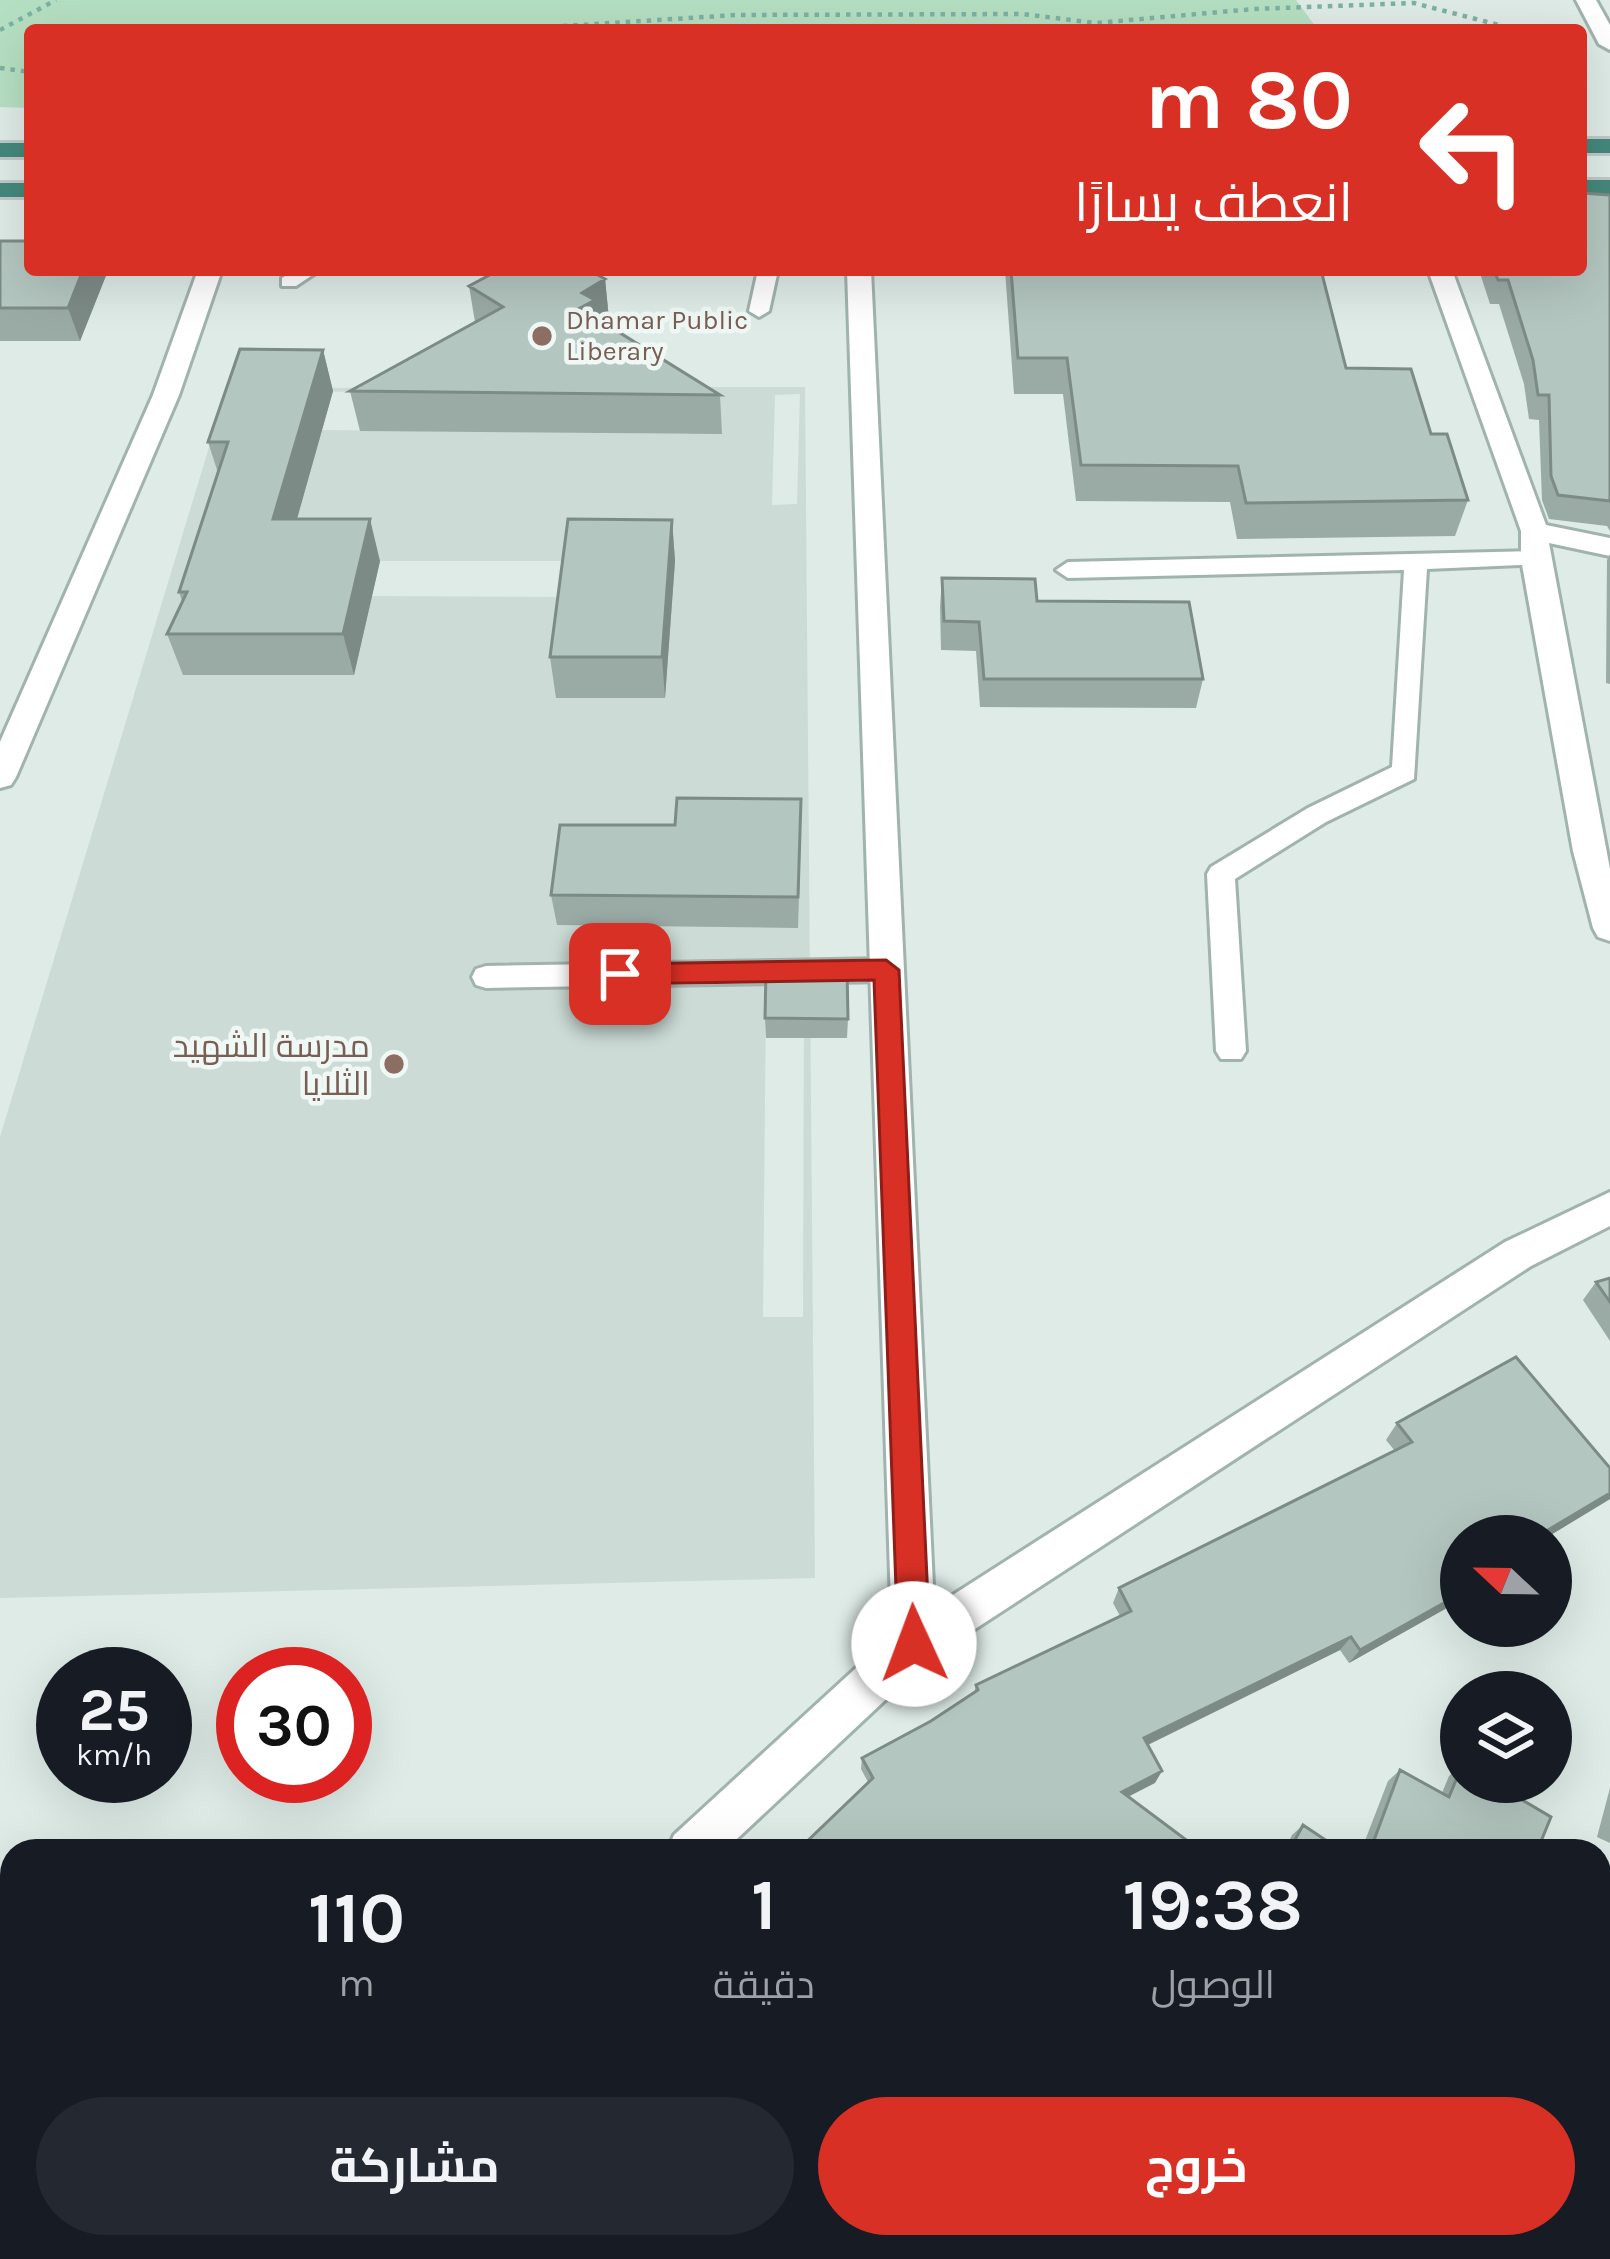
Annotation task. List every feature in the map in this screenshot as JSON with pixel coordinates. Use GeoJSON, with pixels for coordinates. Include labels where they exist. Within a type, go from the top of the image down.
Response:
{"type":"FeatureCollection","features":[{"type":"Feature","properties":{"kind":"street"},"geometry":{"type":"LineString","coordinates":[[1586,0],[1610,44]]}},
{"type":"Feature","properties":{"kind":"street"},"geometry":{"type":"LineString","coordinates":[[0,777],[166,395],[208,276]]}},
{"type":"Feature","properties":{"kind":"street"},"geometry":{"type":"LineString","coordinates":[[859,276],[914,1644]]}},
{"type":"Feature","properties":{"kind":"street"},"geometry":{"type":"LineString","coordinates":[[1442,276],[1535,545],[1589,851],[1610,928]]}},
{"type":"Feature","properties":{"kind":"street"},"geometry":{"type":"LineString","coordinates":[[1535,545],[1610,547]]}},
{"type":"Feature","properties":{"kind":"street"},"geometry":{"type":"LineString","coordinates":[[703,1839],[914,1644],[1518,1254],[1610,1208]]}},
{"type":"Feature","properties":{"kind":"lane"},"geometry":{"type":"LineString","coordinates":[[289,282],[300,276]]}},
{"type":"Feature","properties":{"kind":"lane"},"geometry":{"type":"LineString","coordinates":[[759,311],[767,276]]}},
{"type":"Feature","properties":{"kind":"lane"},"geometry":{"type":"LineString","coordinates":[[1068,570],[1416,561],[1535,545]]}},
{"type":"Feature","properties":{"kind":"lane"},"geometry":{"type":"LineString","coordinates":[[1231,1051],[1221,874],[1317,815],[1405,772],[1416,561]]}},
{"type":"Feature","properties":{"kind":"lane"},"geometry":{"type":"LineString","coordinates":[[486,977],[886,970]]}},
{"type":"Feature","properties":{"kind":"path"},"geometry":{"type":"LineString","coordinates":[[0,30],[56,0]]}},
{"type":"Feature","properties":{"kind":"path"},"geometry":{"type":"LineString","coordinates":[[1351,0],[1375,5]]}},
{"type":"Feature","properties":{"kind":"path"},"geometry":{"type":"LineString","coordinates":[[604,24],[759,15],[1022,14],[1096,23],[1254,9],[1414,3],[1495,24]]}},
{"type":"Feature","properties":{"kind":"shaded area","name":"مدرسة الشهيد الثلايا"},"geometry":{"type":"Polygon","coordinates":[[[805,387],[815,1578],[0,1598],[0,1137],[227,388],[805,387]],[[252,391],[304,493],[322,430],[689,434],[693,394],[252,391]],[[800,394],[775,395],[772,505],[797,504],[800,394]],[[306,561],[354,675],[372,596],[569,597],[665,698],[674,561],[306,561]],[[766,992],[763,1317],[803,1317],[804,992],[766,992]]]}},
{"type":"Feature","properties":{"kind":"green space"},"geometry":{"type":"Polygon","coordinates":[[[0,0],[1296,0],[1314,24],[24,24],[24,108],[0,107],[0,0]]]}},
{"type":"Feature","properties":{"kind":"building"},"geometry":{"type":"Polygon","coordinates":[[[1587,193],[1610,195],[1610,501],[1558,495],[1551,476],[1549,395],[1538,395],[1533,360],[1508,280],[1496,276],[1587,276],[1587,193]]]}},
{"type":"Feature","properties":{"kind":"building"},"geometry":{"type":"Polygon","coordinates":[[[0,241],[24,241],[24,276],[81,276],[68,308],[0,308],[0,241]]]}},
{"type":"Feature","properties":{"kind":"building"},"geometry":{"type":"Polygon","coordinates":[[[488,276],[600,276],[605,279],[582,293],[595,300],[580,308],[720,395],[350,391],[503,307],[469,286],[488,276]]]}},
{"type":"Feature","properties":{"kind":"building"},"geometry":{"type":"Polygon","coordinates":[[[1011,276],[1323,276],[1346,368],[1411,369],[1431,434],[1447,434],[1468,500],[1246,503],[1238,466],[1081,465],[1067,358],[1018,358],[1011,276]]]}},
{"type":"Feature","properties":{"kind":"building"},"geometry":{"type":"Polygon","coordinates":[[[240,349],[323,350],[273,519],[370,519],[343,634],[167,634],[187,592],[179,592],[228,442],[208,442],[240,349]]]}},
{"type":"Feature","properties":{"kind":"building"},"geometry":{"type":"Polygon","coordinates":[[[568,519],[672,520],[662,657],[550,657],[568,519]]]}},
{"type":"Feature","properties":{"kind":"building"},"geometry":{"type":"Polygon","coordinates":[[[942,578],[1035,579],[1037,601],[1189,602],[1203,679],[984,679],[979,622],[944,621],[942,578]]]}},
{"type":"Feature","properties":{"kind":"building"},"geometry":{"type":"Polygon","coordinates":[[[677,798],[801,799],[798,897],[551,895],[560,825],[675,825],[677,798]]]}},
{"type":"Feature","properties":{"kind":"building"},"geometry":{"type":"Polygon","coordinates":[[[847,969],[848,1019],[765,1018],[766,970],[847,969]]]}},
{"type":"Feature","properties":{"kind":"building"},"geometry":{"type":"Polygon","coordinates":[[[1610,1278],[1610,1302],[1596,1282],[1610,1278]]]}},
{"type":"Feature","properties":{"kind":"building"},"geometry":{"type":"Polygon","coordinates":[[[1516,1357],[1610,1468],[1610,1493],[1572,1516],[1440,1515],[1440,1605],[1360,1650],[1351,1637],[1144,1738],[1162,1771],[1122,1792],[1185,1839],[809,1839],[873,1778],[862,1758],[931,1721],[978,1690],[976,1685],[1131,1611],[1119,1588],[1412,1442],[1397,1423],[1516,1357]]]}},
{"type":"Feature","properties":{"kind":"building"},"geometry":{"type":"Polygon","coordinates":[[[1400,1770],[1440,1792],[1440,1803],[1527,1803],[1551,1817],[1542,1839],[1374,1839],[1400,1770]]]}},
{"type":"Feature","properties":{"kind":"building"},"geometry":{"type":"Polygon","coordinates":[[[1303,1825],[1324,1839],[1295,1839],[1303,1825]]]}},
{"type":"Feature","properties":{"kind":"place","name":"Dhamar Public Liberary"},"geometry":{"type":"Point","coordinates":[542,336]}},
{"type":"Feature","properties":{"kind":"place","name":"مدرسة الشهيد الثلايا"},"geometry":{"type":"Point","coordinates":[394,1064]}},
{"type":"Feature","properties":{"kind":"route"},"geometry":{"type":"LineString","coordinates":[[620,974],[886,970],[914,1644]]}}]}
